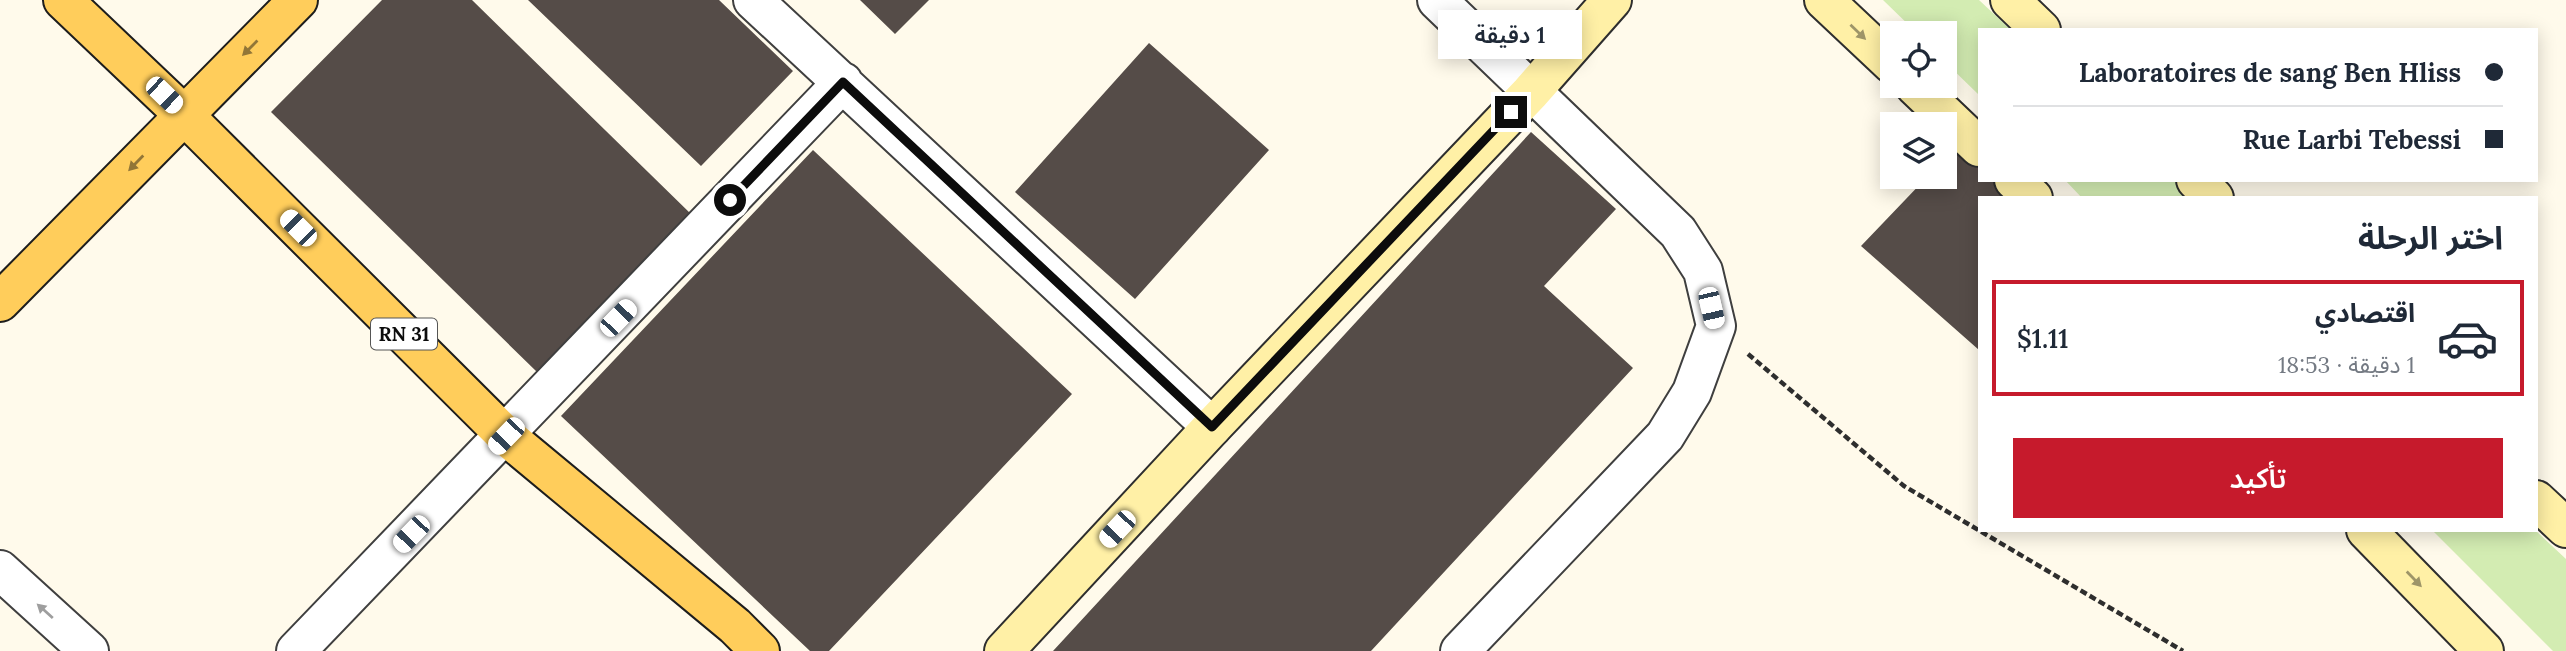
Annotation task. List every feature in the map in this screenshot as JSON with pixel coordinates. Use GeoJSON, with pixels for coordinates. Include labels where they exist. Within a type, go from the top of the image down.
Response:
{"type":"FeatureCollection","features":[{"type":"Feature","properties":{"kind":"main road","name":"RN 31"},"geometry":{"type":"LineString","coordinates":[[63,0],[184,115],[506,436],[735,626],[760,651]]}},
{"type":"Feature","properties":{"kind":"main road"},"geometry":{"type":"LineString","coordinates":[[0,302],[298,0]]}},
{"type":"Feature","properties":{"kind":"street"},"geometry":{"type":"LineString","coordinates":[[753,0],[1212,427]]}},
{"type":"Feature","properties":{"kind":"street"},"geometry":{"type":"LineString","coordinates":[[1437,0],[1530,93],[1678,232],[1703,271],[1716,326],[1692,392],[1665,436],[1460,651]]}},
{"type":"Feature","properties":{"kind":"street"},"geometry":{"type":"LineString","coordinates":[[1004,651],[1212,427],[1530,93],[1612,0]]}},
{"type":"Feature","properties":{"kind":"street"},"geometry":{"type":"LineString","coordinates":[[1824,0],[1880,53]]}},
{"type":"Feature","properties":{"kind":"street"},"geometry":{"type":"LineString","coordinates":[[2010,0],[2039,28]]}},
{"type":"Feature","properties":{"kind":"street"},"geometry":{"type":"LineString","coordinates":[[296,651],[506,436],[843,82]]}},
{"type":"Feature","properties":{"kind":"street"},"geometry":{"type":"LineString","coordinates":[[1928,98],[1978,146]]}},
{"type":"Feature","properties":{"kind":"street"},"geometry":{"type":"LineString","coordinates":[[2016,182],[2031,196]]}},
{"type":"Feature","properties":{"kind":"street"},"geometry":{"type":"LineString","coordinates":[[2198,182],[2212,196]]}},
{"type":"Feature","properties":{"kind":"street"},"geometry":{"type":"LineString","coordinates":[[2538,502],[2566,528]]}},
{"type":"Feature","properties":{"kind":"street"},"geometry":{"type":"LineString","coordinates":[[2368,532],[2484,651]]}},
{"type":"Feature","properties":{"kind":"street"},"geometry":{"type":"LineString","coordinates":[[0,570],[89,651]]}},
{"type":"Feature","properties":{"kind":"path"},"geometry":{"type":"LineString","coordinates":[[1716,326],[1904,486],[1978,530]]}},
{"type":"Feature","properties":{"kind":"path"},"geometry":{"type":"LineString","coordinates":[[1982,532],[2183,651]]}},
{"type":"Feature","properties":{"kind":"green space"},"geometry":{"type":"Polygon","coordinates":[[[1883,0],[1979,0],[2009,28],[1978,28],[1978,94],[1957,74],[1957,21],[1905,21],[1883,0]]]}},
{"type":"Feature","properties":{"kind":"green space"},"geometry":{"type":"Polygon","coordinates":[[[2067,182],[2176,182],[2191,196],[2080,196],[2067,182]]]}},
{"type":"Feature","properties":{"kind":"green space"},"geometry":{"type":"Polygon","coordinates":[[[2434,532],[2537,532],[2566,559],[2566,651],[2553,651],[2434,532]]]}},
{"type":"Feature","properties":{"kind":"building"},"geometry":{"type":"Polygon","coordinates":[[[382,0],[472,0],[692,215],[537,372],[271,112],[382,0]]]}},
{"type":"Feature","properties":{"kind":"building"},"geometry":{"type":"Polygon","coordinates":[[[528,0],[719,0],[793,71],[701,166],[528,0]]]}},
{"type":"Feature","properties":{"kind":"building"},"geometry":{"type":"Polygon","coordinates":[[[860,0],[929,0],[895,34],[860,0]]]}},
{"type":"Feature","properties":{"kind":"building"},"geometry":{"type":"Polygon","coordinates":[[[1149,43],[1269,150],[1135,299],[1015,192],[1149,43]]]}},
{"type":"Feature","properties":{"kind":"building"},"geometry":{"type":"Polygon","coordinates":[[[1531,132],[1616,209],[1544,286],[1633,368],[1371,651],[1053,651],[1531,132]]]}},
{"type":"Feature","properties":{"kind":"building"},"geometry":{"type":"Polygon","coordinates":[[[1967,135],[1978,146],[1978,182],[2015,182],[2029,196],[1978,196],[1978,349],[1861,246],[1916,189],[1957,189],[1957,145],[1967,135]]]}},
{"type":"Feature","properties":{"kind":"building"},"geometry":{"type":"Polygon","coordinates":[[[813,150],[1072,394],[829,651],[810,651],[561,416],[813,150]]]}},
{"type":"Feature","properties":{"kind":"route"},"geometry":{"type":"LineString","coordinates":[[730,200],[843,82],[1212,427],[1511,112]]}}]}
